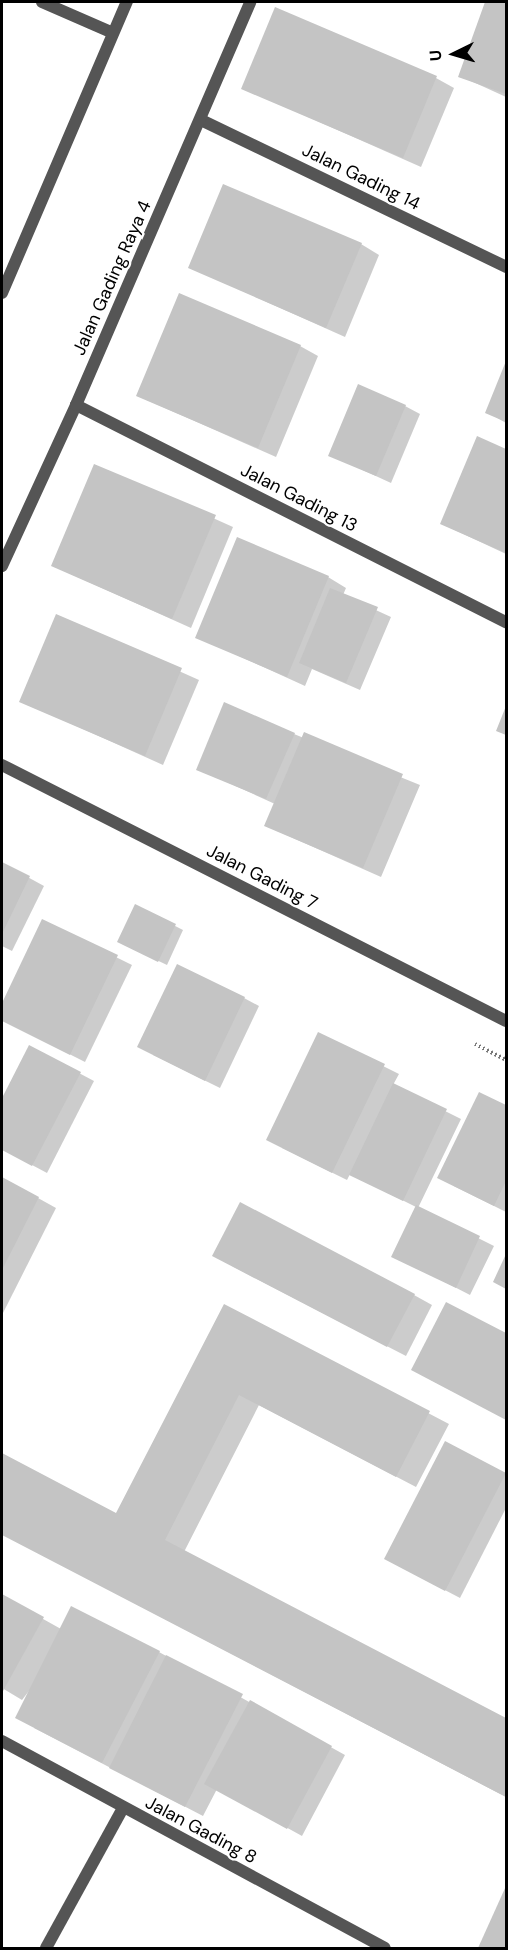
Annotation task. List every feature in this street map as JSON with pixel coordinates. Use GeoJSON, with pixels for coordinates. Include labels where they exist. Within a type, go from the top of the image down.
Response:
{"type":"FeatureCollection","features":[{"type":"Feature","properties":{"kind":"street"},"geometry":{"type":"LineString","coordinates":[[42,2],[113,33]]}},
{"type":"Feature","properties":{"kind":"street"},"geometry":{"type":"LineString","coordinates":[[2,293],[127,2]]}},
{"type":"Feature","properties":{"kind":"street","name":"Jalan Gading Raya 4"},"geometry":{"type":"LineString","coordinates":[[2,566],[76,405],[250,2]]}},
{"type":"Feature","properties":{"kind":"street","name":"Jalan Gading 14"},"geometry":{"type":"LineString","coordinates":[[201,120],[507,267]]}},
{"type":"Feature","properties":{"kind":"street","name":"Jalan Gading 13"},"geometry":{"type":"LineString","coordinates":[[76,405],[507,622]]}},
{"type":"Feature","properties":{"kind":"street","name":"Jalan Gading 7"},"geometry":{"type":"LineString","coordinates":[[2,765],[507,1021]]}},
{"type":"Feature","properties":{"kind":"street","name":"Jalan Gading 8"},"geometry":{"type":"LineString","coordinates":[[2,1741],[385,1948]]}},
{"type":"Feature","properties":{"kind":"street"},"geometry":{"type":"LineString","coordinates":[[46,1948],[123,1808]]}},
{"type":"Feature","properties":{"kind":"building"},"geometry":{"type":"Polygon","coordinates":[[[485,2],[506,2],[506,94],[458,77],[485,2]]]}},
{"type":"Feature","properties":{"kind":"building"},"geometry":{"type":"Polygon","coordinates":[[[275,7],[437,76],[403,158],[241,89],[275,7]]]}},
{"type":"Feature","properties":{"kind":"building"},"geometry":{"type":"Polygon","coordinates":[[[223,184],[362,243],[326,328],[188,268],[223,184]]]}},
{"type":"Feature","properties":{"kind":"building"},"geometry":{"type":"Polygon","coordinates":[[[179,293],[301,345],[258,448],[136,396],[179,293]]]}},
{"type":"Feature","properties":{"kind":"building"},"geometry":{"type":"Polygon","coordinates":[[[506,361],[506,422],[485,413],[506,361]]]}},
{"type":"Feature","properties":{"kind":"building"},"geometry":{"type":"Polygon","coordinates":[[[358,384],[406,405],[376,476],[328,456],[358,384]]]}},
{"type":"Feature","properties":{"kind":"building"},"geometry":{"type":"Polygon","coordinates":[[[477,436],[506,449],[506,553],[440,524],[477,436]]]}},
{"type":"Feature","properties":{"kind":"building"},"geometry":{"type":"Polygon","coordinates":[[[94,464],[216,515],[172,619],[51,566],[94,464]]]}},
{"type":"Feature","properties":{"kind":"building"},"geometry":{"type":"Polygon","coordinates":[[[237,537],[329,576],[287,677],[195,638],[237,537]]]}},
{"type":"Feature","properties":{"kind":"building"},"geometry":{"type":"Polygon","coordinates":[[[330,588],[378,607],[346,683],[299,663],[330,588]]]}},
{"type":"Feature","properties":{"kind":"building"},"geometry":{"type":"Polygon","coordinates":[[[56,614],[182,668],[145,756],[19,702],[56,614]]]}},
{"type":"Feature","properties":{"kind":"building"},"geometry":{"type":"Polygon","coordinates":[[[224,702],[295,733],[266,799],[196,770],[224,702]]]}},
{"type":"Feature","properties":{"kind":"building"},"geometry":{"type":"Polygon","coordinates":[[[506,706],[506,735],[496,731],[506,706]]]}},
{"type":"Feature","properties":{"kind":"building"},"geometry":{"type":"Polygon","coordinates":[[[304,732],[403,774],[363,868],[264,826],[304,732]]]}},
{"type":"Feature","properties":{"kind":"building"},"geometry":{"type":"Polygon","coordinates":[[[2,862],[30,876],[2,934],[2,862]]]}},
{"type":"Feature","properties":{"kind":"building"},"geometry":{"type":"Polygon","coordinates":[[[135,904],[176,924],[158,962],[117,942],[135,904]]]}},
{"type":"Feature","properties":{"kind":"building"},"geometry":{"type":"Polygon","coordinates":[[[42,919],[118,955],[70,1055],[2,1021],[2,1003],[42,919]]]}},
{"type":"Feature","properties":{"kind":"building"},"geometry":{"type":"Polygon","coordinates":[[[177,964],[245,997],[205,1081],[137,1047],[177,964]]]}},
{"type":"Feature","properties":{"kind":"building"},"geometry":{"type":"Polygon","coordinates":[[[318,1032],[385,1064],[332,1173],[266,1140],[318,1032]]]}},
{"type":"Feature","properties":{"kind":"building"},"geometry":{"type":"Polygon","coordinates":[[[29,1045],[81,1072],[32,1166],[2,1150],[2,1098],[29,1045]]]}},
{"type":"Feature","properties":{"kind":"building"},"geometry":{"type":"Polygon","coordinates":[[[393,1083],[447,1109],[403,1201],[349,1175],[393,1083]]]}},
{"type":"Feature","properties":{"kind":"building"},"geometry":{"type":"Polygon","coordinates":[[[479,1092],[506,1105],[506,1181],[494,1206],[437,1178],[479,1092]]]}},
{"type":"Feature","properties":{"kind":"building"},"geometry":{"type":"Polygon","coordinates":[[[2,1177],[39,1197],[2,1270],[2,1177]]]}},
{"type":"Feature","properties":{"kind":"building"},"geometry":{"type":"Polygon","coordinates":[[[240,1202],[415,1294],[387,1347],[212,1256],[240,1202]]]}},
{"type":"Feature","properties":{"kind":"building"},"geometry":{"type":"Polygon","coordinates":[[[416,1205],[480,1236],[456,1288],[391,1257],[416,1205]]]}},
{"type":"Feature","properties":{"kind":"building"},"geometry":{"type":"Polygon","coordinates":[[[506,1254],[506,1289],[493,1282],[506,1254]]]}},
{"type":"Feature","properties":{"kind":"building"},"geometry":{"type":"Polygon","coordinates":[[[446,1302],[506,1333],[506,1420],[411,1370],[446,1302]]]}},
{"type":"Feature","properties":{"kind":"building"},"geometry":{"type":"Polygon","coordinates":[[[224,1304],[430,1411],[396,1477],[239,1395],[165,1540],[506,1718],[506,1797],[2,1535],[2,1453],[116,1513],[224,1304]]]}},
{"type":"Feature","properties":{"kind":"building"},"geometry":{"type":"Polygon","coordinates":[[[445,1441],[506,1473],[445,1591],[384,1559],[445,1441]]]}},
{"type":"Feature","properties":{"kind":"building"},"geometry":{"type":"Polygon","coordinates":[[[2,1594],[44,1617],[3,1691],[2,1689],[2,1594]]]}},
{"type":"Feature","properties":{"kind":"building"},"geometry":{"type":"Polygon","coordinates":[[[71,1606],[160,1651],[102,1763],[15,1718],[71,1606]]]}},
{"type":"Feature","properties":{"kind":"building"},"geometry":{"type":"Polygon","coordinates":[[[166,1655],[243,1694],[185,1807],[109,1768],[166,1655]]]}},
{"type":"Feature","properties":{"kind":"building"},"geometry":{"type":"Polygon","coordinates":[[[250,1700],[332,1746],[287,1829],[204,1784],[250,1700]]]}},
{"type":"Feature","properties":{"kind":"building"},"geometry":{"type":"Polygon","coordinates":[[[506,1886],[506,1948],[478,1948],[506,1886]]]}}]}
